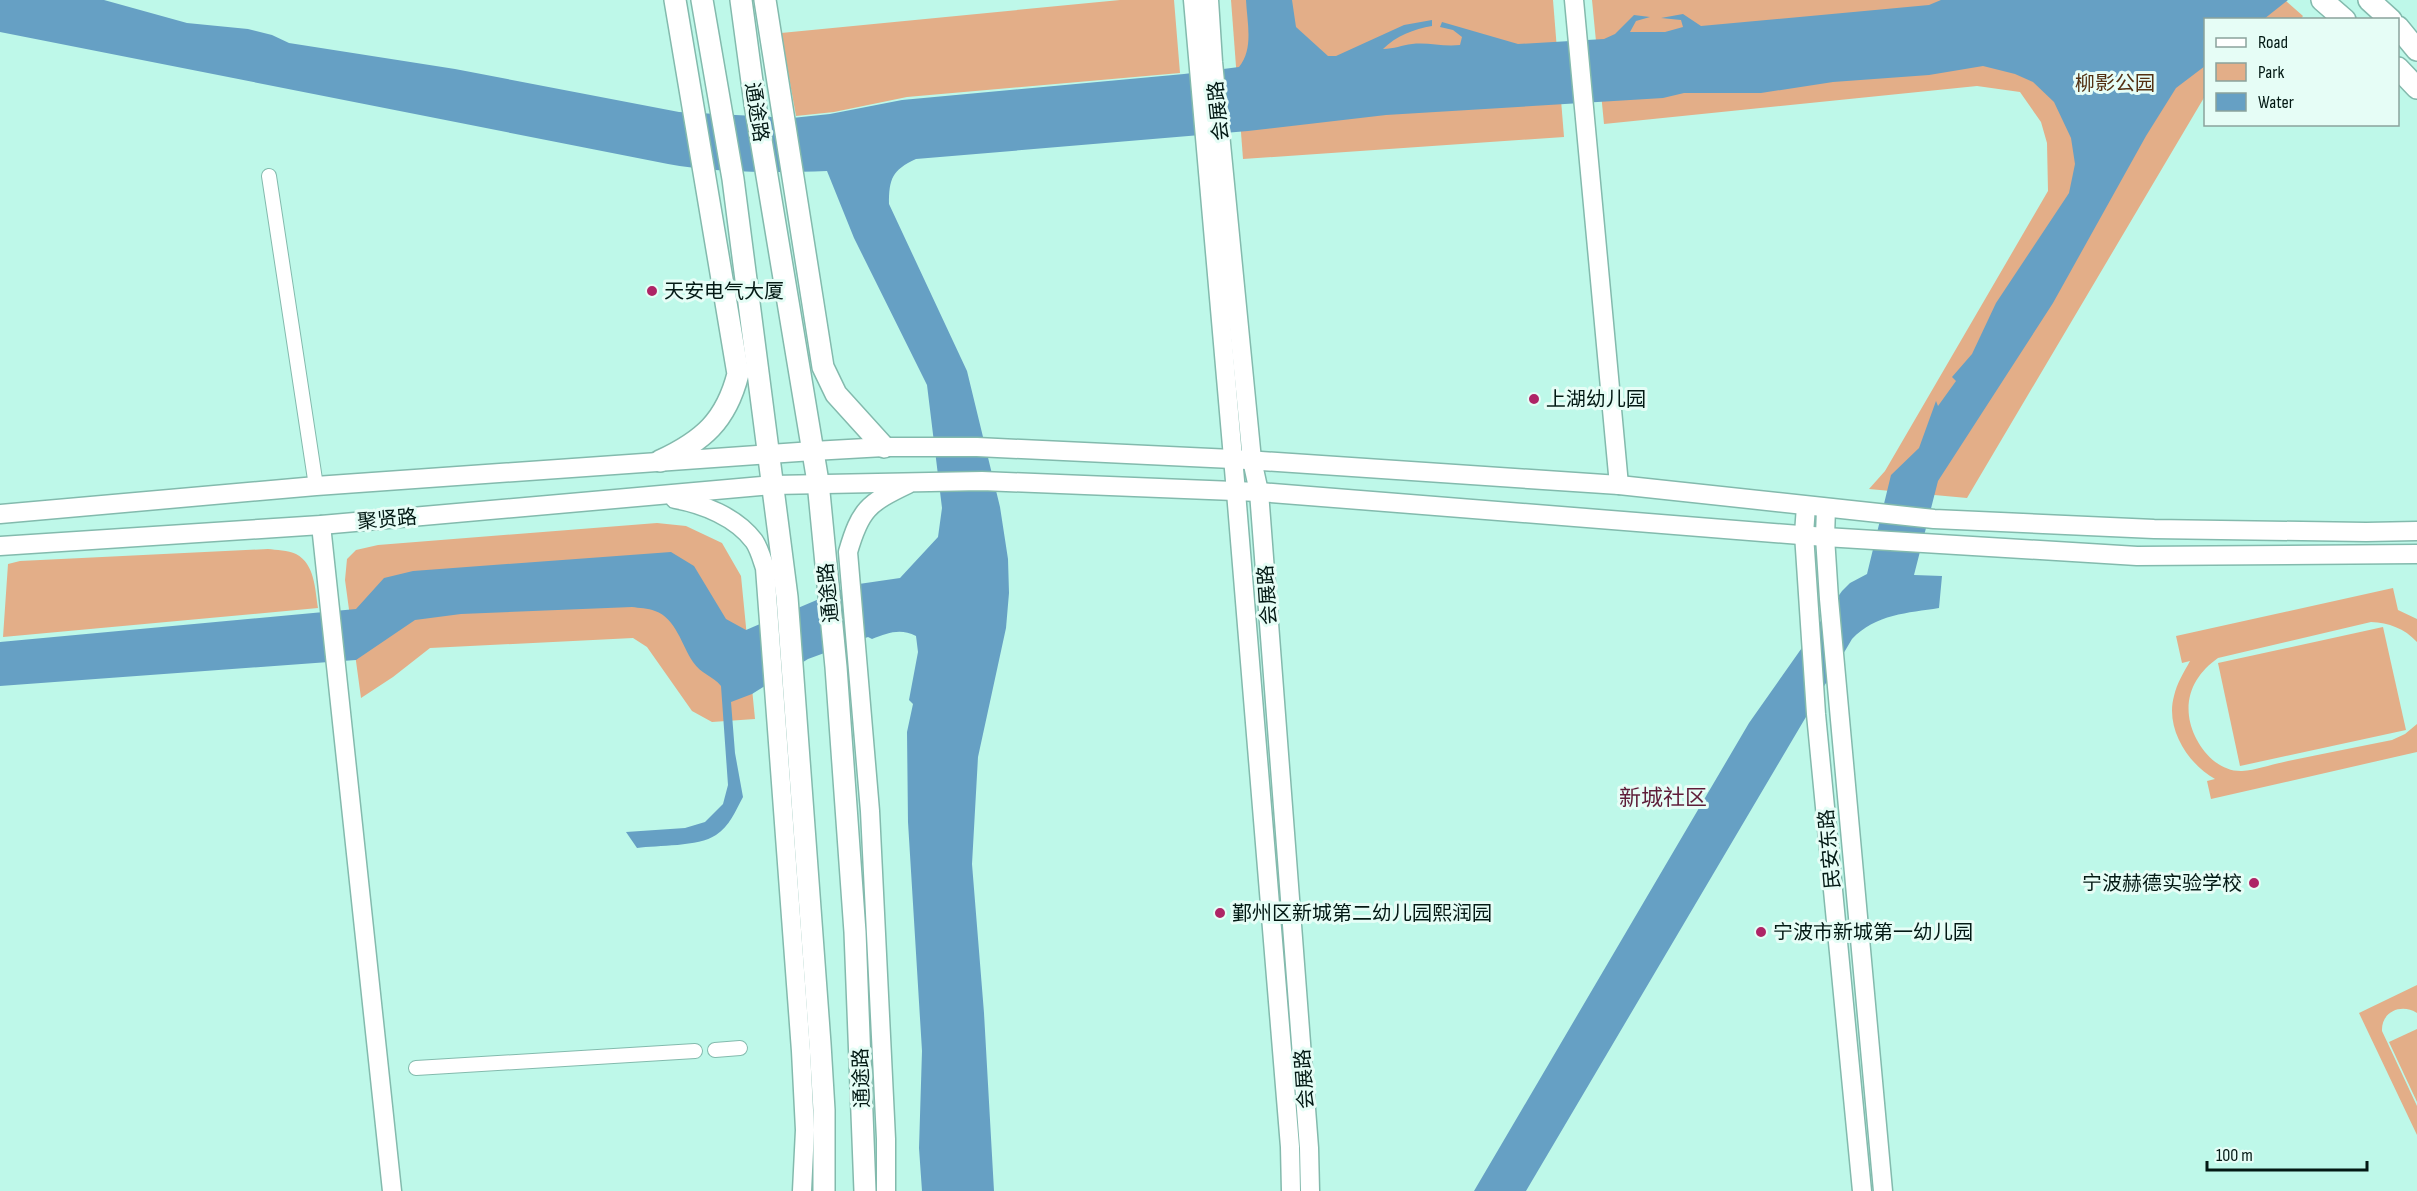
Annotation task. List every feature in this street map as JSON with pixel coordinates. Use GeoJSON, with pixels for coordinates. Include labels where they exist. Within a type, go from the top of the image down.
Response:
{"type":"FeatureCollection","features":[{"type":"Feature","properties":{"kind":"main road"},"geometry":{"type":"LineString","coordinates":[[660,461],[703,437],[722,417],[734,392],[738,374],[675,0]]}},
{"type":"Feature","properties":{"kind":"main road","name":"通途路"},"geometry":{"type":"LineString","coordinates":[[702,0],[732,179],[770,454],[787,597],[820,1044],[824,1110],[824,1191]]}},
{"type":"Feature","properties":{"kind":"main road","name":"通途路"},"geometry":{"type":"LineString","coordinates":[[741,0],[766,176],[818,482],[836,667],[855,932],[866,1191]]}},
{"type":"Feature","properties":{"kind":"main road"},"geometry":{"type":"LineString","coordinates":[[765,0],[824,367],[836,394],[884,447]]}},
{"type":"Feature","properties":{"kind":"main road","name":"会展路"},"geometry":{"type":"LineString","coordinates":[[1193,0],[1205,61],[1252,460],[1259,492],[1310,1148],[1310,1191]]}},
{"type":"Feature","properties":{"kind":"main road","name":"会展路"},"geometry":{"type":"LineString","coordinates":[[1205,61],[1209,0]]}},
{"type":"Feature","properties":{"kind":"main road"},"geometry":{"type":"LineString","coordinates":[[1574,0],[1619,485]]}},
{"type":"Feature","properties":{"kind":"main road"},"geometry":{"type":"LineString","coordinates":[[2322,0],[2343,18]]}},
{"type":"Feature","properties":{"kind":"main road"},"geometry":{"type":"LineString","coordinates":[[2369,0],[2390,18]]}},
{"type":"Feature","properties":{"kind":"main road"},"geometry":{"type":"LineString","coordinates":[[2399,28],[2417,50]]}},
{"type":"Feature","properties":{"kind":"main road"},"geometry":{"type":"LineString","coordinates":[[2399,71],[2417,88]]}},
{"type":"Feature","properties":{"kind":"main road","name":"会展路"},"geometry":{"type":"LineString","coordinates":[[1213,141],[1232,459],[1289,1136],[1291,1191]]}},
{"type":"Feature","properties":{"kind":"main road","name":"聚贤路"},"geometry":{"type":"LineString","coordinates":[[0,514],[316,486],[660,461],[884,447],[977,447],[1252,460],[1619,485],[1934,519],[2154,529],[2417,531]]}},
{"type":"Feature","properties":{"kind":"main road","name":"聚贤路"},"geometry":{"type":"LineString","coordinates":[[0,546],[321,525],[818,482],[982,481],[1259,492],[1825,537],[2137,556],[2417,554]]}},
{"type":"Feature","properties":{"kind":"main road"},"geometry":{"type":"LineString","coordinates":[[886,1191],[886,1139],[870,811],[848,552],[856,524],[874,502],[922,482]]}},
{"type":"Feature","properties":{"kind":"main road"},"geometry":{"type":"LineString","coordinates":[[655,496],[711,509],[735,523],[754,541],[765,568],[801,1051],[805,1130],[802,1191]]}},
{"type":"Feature","properties":{"kind":"main road","name":"民安东路"},"geometry":{"type":"LineString","coordinates":[[1806,506],[1804,534],[1816,714],[1862,1191]]}},
{"type":"Feature","properties":{"kind":"main road","name":"民安东路"},"geometry":{"type":"LineString","coordinates":[[1826,508],[1825,537],[1829,599],[1883,1191]]}},
{"type":"Feature","properties":{"kind":"main road"},"geometry":{"type":"LineString","coordinates":[[321,525],[392,1191]]}},
{"type":"Feature","properties":{"kind":"street"},"geometry":{"type":"LineString","coordinates":[[269,176],[316,486]]}},
{"type":"Feature","properties":{"kind":"street"},"geometry":{"type":"LineString","coordinates":[[715,1050],[740,1048]]}},
{"type":"Feature","properties":{"kind":"street"},"geometry":{"type":"LineString","coordinates":[[416,1068],[695,1051]]}},
{"type":"Feature","properties":{"kind":"green space"},"geometry":{"type":"Polygon","coordinates":[[[1120,0],[1174,0],[1180,73],[907,97],[834,112],[796,116],[781,33],[1120,0]]]}},
{"type":"Feature","properties":{"kind":"green space"},"geometry":{"type":"Polygon","coordinates":[[[1231,0],[1553,0],[1564,137],[1243,159],[1231,0]]]}},
{"type":"Feature","properties":{"kind":"green space","name":"柳影公园"},"geometry":{"type":"Polygon","coordinates":[[[1592,0],[2285,0],[2303,16],[2302,18],[2204,18],[2204,98],[1967,498],[1869,489],[1885,471],[2048,191],[2047,143],[2041,122],[2020,92],[1977,86],[1604,124],[1592,0]]]}},
{"type":"Feature","properties":{"kind":"green space"},"geometry":{"type":"Polygon","coordinates":[[[657,523],[686,526],[722,543],[741,576],[755,719],[712,722],[692,711],[647,647],[633,638],[430,648],[361,698],[345,580],[347,559],[356,550],[378,545],[657,523]]]}},
{"type":"Feature","properties":{"kind":"green space"},"geometry":{"type":"Polygon","coordinates":[[[268,549],[286,551],[302,558],[311,570],[318,608],[3,637],[8,564],[20,561],[268,549]]]}},
{"type":"Feature","properties":{"kind":"green space"},"geometry":{"type":"Polygon","coordinates":[[[2393,588],[2398,610],[2417,619],[2417,642],[2396,627],[2371,622],[2218,658],[2195,683],[2189,699],[2189,716],[2195,735],[2206,753],[2214,761],[2232,770],[2253,769],[2392,740],[2405,734],[2417,724],[2417,752],[2211,799],[2207,781],[2215,779],[2188,755],[2181,744],[2173,720],[2172,708],[2175,691],[2190,661],[2182,663],[2176,636],[2393,588]]]}},
{"type":"Feature","properties":{"kind":"green space"},"geometry":{"type":"Polygon","coordinates":[[[2383,627],[2406,730],[2240,766],[2218,663],[2383,627]]]}},
{"type":"Feature","properties":{"kind":"green space"},"geometry":{"type":"Polygon","coordinates":[[[2417,985],[2417,1013],[2405,1009],[2393,1011],[2385,1019],[2382,1031],[2417,1106],[2417,1135],[2359,1013],[2417,985]]]}},
{"type":"Feature","properties":{"kind":"green space"},"geometry":{"type":"Polygon","coordinates":[[[2417,1029],[2417,1102],[2389,1042],[2417,1029]]]}},
{"type":"Feature","properties":{"kind":"water"},"geometry":{"type":"Polygon","coordinates":[[[0,0],[104,0],[187,23],[248,29],[272,35],[289,43],[455,69],[679,112],[792,118],[830,114],[902,100],[1239,67],[1244,60],[1248,44],[1246,0],[1292,0],[1296,27],[1328,56],[1336,56],[1404,25],[1432,20],[1432,26],[1406,34],[1383,49],[1418,44],[1460,45],[1462,37],[1453,30],[1440,27],[1442,22],[1518,44],[1604,39],[1615,34],[1634,15],[1650,17],[1636,21],[1630,32],[1665,32],[1683,27],[1681,20],[1661,18],[1683,14],[1701,26],[1929,5],[1941,0],[2288,0],[2265,18],[2204,18],[2204,67],[2176,88],[2146,136],[2053,303],[1938,481],[1914,575],[1942,576],[1939,608],[1893,616],[1871,624],[1852,639],[1526,1191],[1474,1191],[1749,723],[1842,591],[1850,583],[1867,574],[1891,475],[1919,448],[1936,401],[1938,406],[1956,381],[1952,377],[1972,354],[1996,303],[2069,193],[2075,164],[2071,138],[2054,102],[2033,82],[2015,74],[1983,66],[1929,75],[1833,82],[1761,93],[1684,93],[1663,98],[1386,115],[1248,131],[916,159],[897,171],[891,182],[889,204],[967,371],[1000,507],[1008,559],[1009,593],[1006,628],[978,757],[972,864],[984,1013],[994,1191],[922,1191],[919,1148],[922,1051],[908,822],[907,732],[913,704],[909,700],[918,652],[916,636],[899,632],[872,639],[868,637],[808,659],[752,694],[731,702],[735,753],[743,797],[732,818],[721,832],[699,842],[637,848],[626,832],[685,828],[705,822],[723,804],[728,785],[721,686],[696,666],[668,620],[649,609],[632,607],[461,614],[415,620],[356,660],[0,686],[0,642],[356,609],[384,578],[413,571],[671,552],[694,566],[726,619],[746,630],[852,585],[900,578],[938,537],[942,508],[927,385],[854,238],[827,171],[747,172],[668,164],[0,32],[0,0]]]}},
{"type":"Feature","properties":{"kind":"place","name":"天安电气大厦"},"geometry":{"type":"Point","coordinates":[652,291]}},
{"type":"Feature","properties":{"kind":"place","name":"上湖幼儿园"},"geometry":{"type":"Point","coordinates":[1534,399]}},
{"type":"Feature","properties":{"kind":"place","name":"宁波赫德实验学校"},"geometry":{"type":"Point","coordinates":[2254,883]}},
{"type":"Feature","properties":{"kind":"place","name":"鄞州区新城第二幼儿园熙润园"},"geometry":{"type":"Point","coordinates":[1220,913]}},
{"type":"Feature","properties":{"kind":"place","name":"宁波市新城第一幼儿园"},"geometry":{"type":"Point","coordinates":[1761,932]}},
{"type":"Feature","properties":{"kind":"district","name":"新城社区"},"geometry":{"type":"Point","coordinates":[1663,797]}}]}
